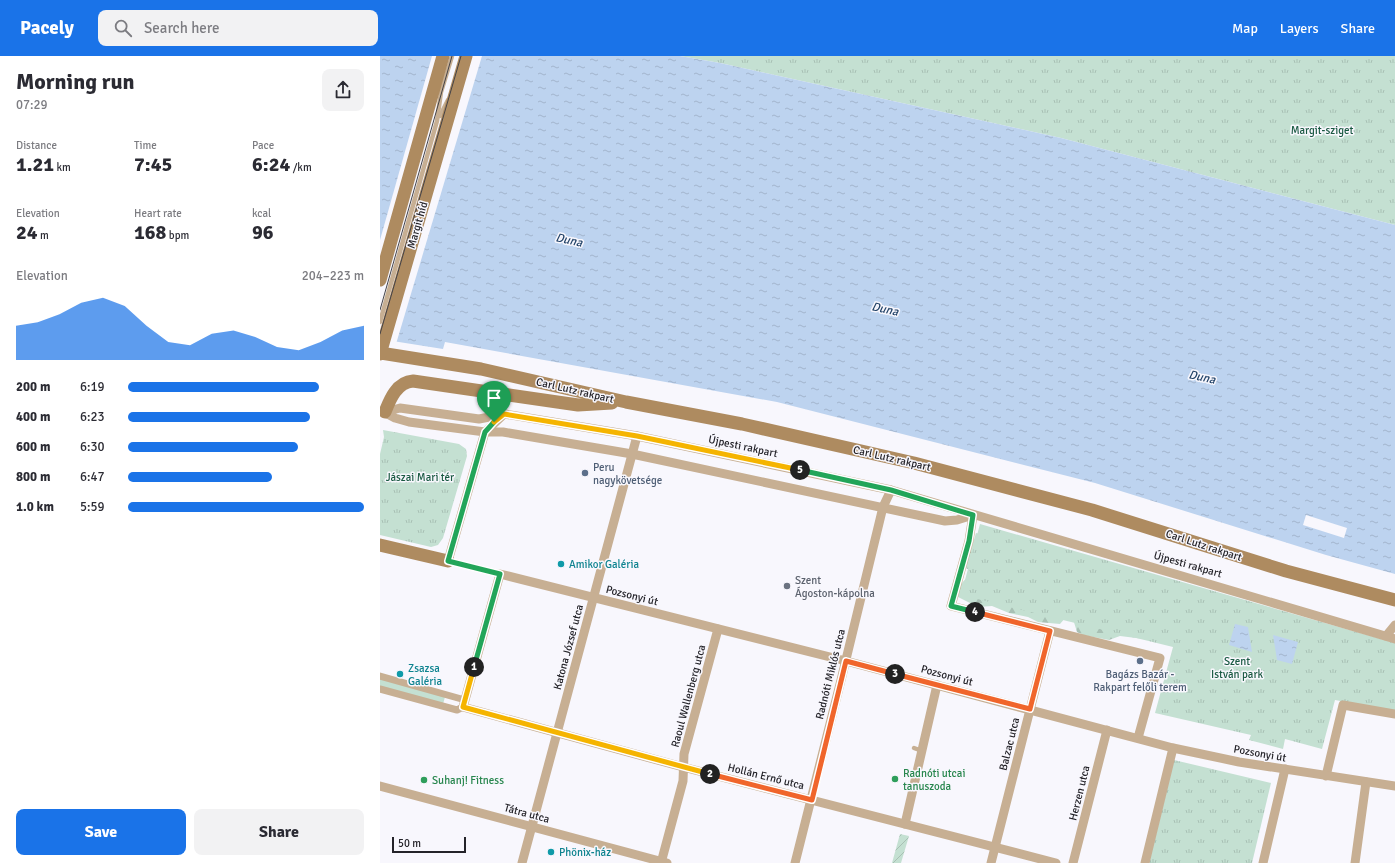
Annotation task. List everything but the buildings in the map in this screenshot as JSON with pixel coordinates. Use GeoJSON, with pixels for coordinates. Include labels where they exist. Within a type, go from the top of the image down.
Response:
{"type":"FeatureCollection","features":[{"type":"Feature","properties":{"kind":"main road","name":"Margit híd"},"geometry":{"type":"LineString","coordinates":[[380,280],[443,56]]}},
{"type":"Feature","properties":{"kind":"main road","name":"Margit híd"},"geometry":{"type":"LineString","coordinates":[[380,353],[466,56]]}},
{"type":"Feature","properties":{"kind":"main road","name":"Carl Lutz rakpart"},"geometry":{"type":"LineString","coordinates":[[380,353],[481,369],[626,402],[749,425],[970,477],[1092,510],[1286,571],[1395,600]]}},
{"type":"Feature","properties":{"kind":"main road"},"geometry":{"type":"LineString","coordinates":[[383,411],[398,388],[405,383],[414,381],[578,405],[626,402]]}},
{"type":"Feature","properties":{"kind":"main road"},"geometry":{"type":"LineString","coordinates":[[380,545],[448,561]]}},
{"type":"Feature","properties":{"kind":"street"},"geometry":{"type":"LineString","coordinates":[[383,411],[400,408],[479,419],[504,414]]}},
{"type":"Feature","properties":{"kind":"street"},"geometry":{"type":"LineString","coordinates":[[383,411],[395,418],[409,422],[485,432],[502,432],[632,454],[951,521],[973,515],[969,541],[951,606],[1160,658],[1138,738]]}},
{"type":"Feature","properties":{"kind":"street"},"geometry":{"type":"LineString","coordinates":[[448,561],[485,432],[504,414]]}},
{"type":"Feature","properties":{"kind":"street","name":"Újpesti rakpart"},"geometry":{"type":"LineString","coordinates":[[504,414],[637,436],[891,490],[1395,639]]}},
{"type":"Feature","properties":{"kind":"street","name":"Katona József utca"},"geometry":{"type":"LineString","coordinates":[[522,863],[637,436]]}},
{"type":"Feature","properties":{"kind":"street","name":"Radnóti Miklós utca"},"geometry":{"type":"LineString","coordinates":[[795,863],[846,661],[882,507],[891,490]]}},
{"type":"Feature","properties":{"kind":"street","name":"Pozsonyi út"},"geometry":{"type":"LineString","coordinates":[[448,561],[846,661],[1173,748],[1239,762],[1395,786]]}},
{"type":"Feature","properties":{"kind":"street"},"geometry":{"type":"LineString","coordinates":[[464,703],[500,574]]}},
{"type":"Feature","properties":{"kind":"street"},"geometry":{"type":"LineString","coordinates":[[1386,636],[1395,625]]}},
{"type":"Feature","properties":{"kind":"street","name":"Raoul Wallenberg utca"},"geometry":{"type":"LineString","coordinates":[[663,863],[683,781],[684,754],[718,629]]}},
{"type":"Feature","properties":{"kind":"street","name":"Balzac utca"},"geometry":{"type":"LineString","coordinates":[[991,863],[1050,631]]}},
{"type":"Feature","properties":{"kind":"street","name":"Hollán Ernő utca"},"geometry":{"type":"LineString","coordinates":[[380,676],[557,733],[1056,863]]}},
{"type":"Feature","properties":{"kind":"street"},"geometry":{"type":"LineString","coordinates":[[905,824],[918,749],[937,685]]}},
{"type":"Feature","properties":{"kind":"street","name":"Hollán Ernő utca"},"geometry":{"type":"LineString","coordinates":[[380,689],[457,710],[464,703]]}},
{"type":"Feature","properties":{"kind":"street"},"geometry":{"type":"LineString","coordinates":[[1326,776],[1343,705],[1395,714]]}},
{"type":"Feature","properties":{"kind":"street","name":"Herzen utca"},"geometry":{"type":"LineString","coordinates":[[1073,863],[1107,730]]}},
{"type":"Feature","properties":{"kind":"street"},"geometry":{"type":"LineString","coordinates":[[1145,863],[1173,748]]}},
{"type":"Feature","properties":{"kind":"street"},"geometry":{"type":"LineString","coordinates":[[1263,863],[1285,769]]}},
{"type":"Feature","properties":{"kind":"street"},"geometry":{"type":"LineString","coordinates":[[1356,863],[1366,782]]}},
{"type":"Feature","properties":{"kind":"street","name":"Tátra utca"},"geometry":{"type":"LineString","coordinates":[[380,786],[532,826],[663,863]]}},
{"type":"Feature","properties":{"kind":"lane","name":"Margit híd"},"geometry":{"type":"LineString","coordinates":[[380,322],[437,122],[441,92],[452,56]]}},
{"type":"Feature","properties":{"kind":"lane","name":"Margit híd"},"geometry":{"type":"LineString","coordinates":[[437,122],[450,94],[461,56]]}},
{"type":"Feature","properties":{"kind":"lane","name":"Margit híd"},"geometry":{"type":"LineString","coordinates":[[437,122],[454,96]]}},
{"type":"Feature","properties":{"kind":"green space","name":"Margit-sziget"},"geometry":{"type":"Polygon","coordinates":[[[680,56],[1395,56],[1395,225],[1061,138],[720,63],[680,56]]]}},
{"type":"Feature","properties":{"kind":"green space","name":"Jászai Mari tér"},"geometry":{"type":"Polygon","coordinates":[[[383,430],[459,444],[466,449],[467,456],[443,538],[438,545],[431,547],[380,535],[380,454],[384,437],[383,430]]]}},
{"type":"Feature","properties":{"kind":"green space","name":"Szent István park"},"geometry":{"type":"Polygon","coordinates":[[[980,524],[1395,643],[1395,711],[1335,700],[1322,749],[1285,739],[1283,749],[1249,740],[1251,735],[1155,713],[1173,647],[961,595],[980,524]]]}},
{"type":"Feature","properties":{"kind":"green space"},"geometry":{"type":"Polygon","coordinates":[[[976,533],[984,535],[1160,641],[1120,636],[1109,640],[1083,635],[1077,632],[1073,619],[1066,617],[1060,624],[1038,622],[1028,617],[1009,613],[992,606],[978,607],[958,597],[960,585],[973,571],[965,568],[976,533]]]}},
{"type":"Feature","properties":{"kind":"green space"},"geometry":{"type":"Polygon","coordinates":[[[380,679],[445,697],[443,704],[380,686],[380,679]]]}},
{"type":"Feature","properties":{"kind":"green space"},"geometry":{"type":"Polygon","coordinates":[[[1174,760],[1271,783],[1252,863],[1149,863],[1174,760]]]}},
{"type":"Feature","properties":{"kind":"green space"},"geometry":{"type":"Polygon","coordinates":[[[900,834],[909,836],[901,863],[892,863],[900,834]]]}},
{"type":"Feature","properties":{"kind":"water","name":"Duna"},"geometry":{"type":"Polygon","coordinates":[[[380,56],[680,56],[720,63],[1061,138],[1395,225],[1395,574],[1326,555],[1095,483],[777,402],[445,342],[443,349],[380,339],[380,56]]]}},
{"type":"Feature","properties":{"kind":"water"},"geometry":{"type":"Polygon","coordinates":[[[1235,624],[1248,627],[1252,652],[1229,645],[1235,624]]]}},
{"type":"Feature","properties":{"kind":"water"},"geometry":{"type":"Polygon","coordinates":[[[1273,635],[1298,642],[1292,664],[1277,660],[1273,635]]]}},
{"type":"Feature","properties":{"kind":"pier"},"geometry":{"type":"Polygon","coordinates":[[[432,56],[482,56],[396,344],[380,342],[380,240],[432,56]]]}},
{"type":"Feature","properties":{"kind":"pier"},"geometry":{"type":"Polygon","coordinates":[[[1306,515],[1347,528],[1344,538],[1303,525],[1306,515]]]}},
{"type":"Feature","properties":{"kind":"tram line"},"geometry":{"type":"LineString","coordinates":[[380,310],[452,56]]}},
{"type":"Feature","properties":{"kind":"tram line"},"geometry":{"type":"LineString","coordinates":[[380,334],[461,56]]}},
{"type":"Feature","properties":{"kind":"place","name":"Peru nagykövetsége"},"geometry":{"type":"Point","coordinates":[585,473]}},
{"type":"Feature","properties":{"kind":"place","name":"Amikor Galéria"},"geometry":{"type":"Point","coordinates":[561,564]}},
{"type":"Feature","properties":{"kind":"place","name":"Szent Ágoston-kápolna"},"geometry":{"type":"Point","coordinates":[787,586]}},
{"type":"Feature","properties":{"kind":"place","name":"Bagázs Bazár - Rakpart felőli terem"},"geometry":{"type":"Point","coordinates":[1140,661]}},
{"type":"Feature","properties":{"kind":"place","name":"Zsazsa Galéria"},"geometry":{"type":"Point","coordinates":[400,674]}},
{"type":"Feature","properties":{"kind":"place","name":"Radnóti utcai tanuszoda"},"geometry":{"type":"Point","coordinates":[895,779]}},
{"type":"Feature","properties":{"kind":"place","name":"Suhanj! Fitness"},"geometry":{"type":"Point","coordinates":[424,780]}},
{"type":"Feature","properties":{"kind":"place","name":"Phönix-ház"},"geometry":{"type":"Point","coordinates":[551,852]}},
{"type":"Feature","properties":{"kind":"route"},"geometry":{"type":"LineString","coordinates":[[504,414],[637,436],[891,490],[973,515],[969,541],[951,606],[1050,631],[1030,709],[846,661],[812,800],[463,707],[500,574],[448,561],[485,432],[494,422],[504,414]]}}]}
